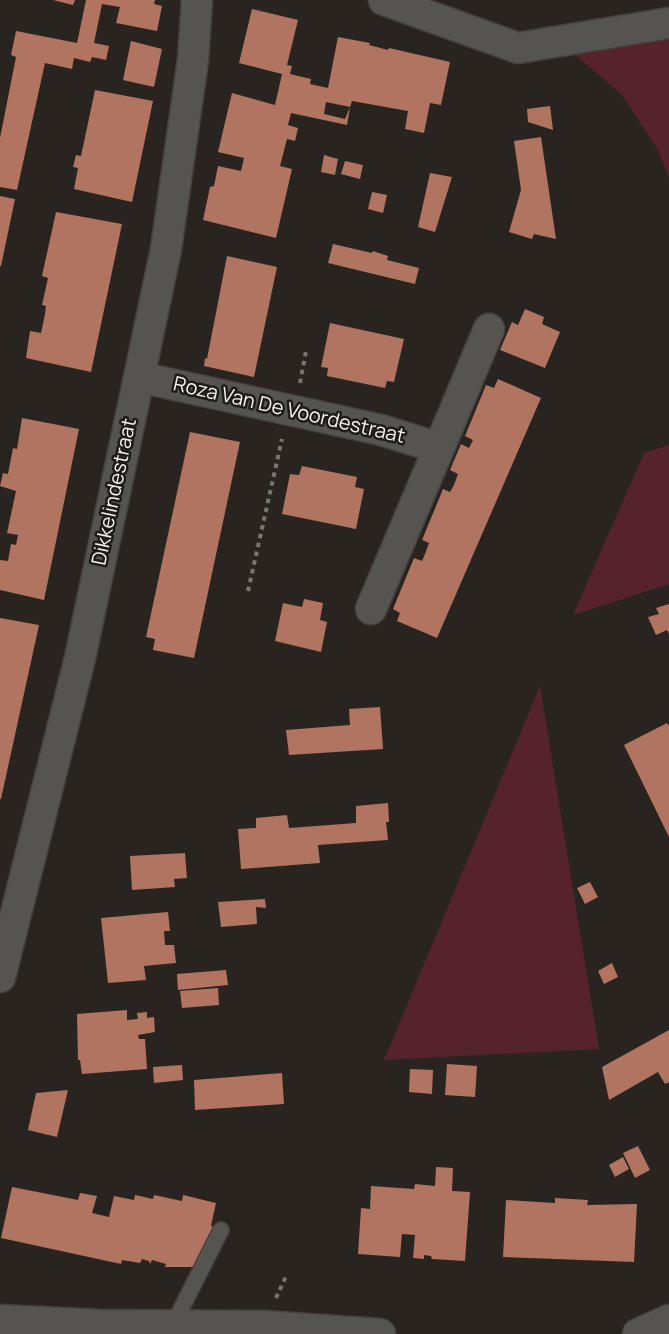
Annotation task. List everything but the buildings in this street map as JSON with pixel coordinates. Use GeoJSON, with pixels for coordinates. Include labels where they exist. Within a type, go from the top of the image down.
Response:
{"type":"FeatureCollection","features":[{"type":"Feature","properties":{"kind":"street","name":"Dikkelindestraat"},"geometry":{"type":"LineString","coordinates":[[0,977],[80,658],[166,249],[193,60],[197,0]]}},
{"type":"Feature","properties":{"kind":"street"},"geometry":{"type":"LineString","coordinates":[[384,0],[518,48],[669,23]]}},
{"type":"Feature","properties":{"kind":"street"},"geometry":{"type":"LineString","coordinates":[[371,609],[489,329]]}},
{"type":"Feature","properties":{"kind":"street","name":"Roza Van De Voordestraat"},"geometry":{"type":"LineString","coordinates":[[139,377],[381,430],[439,448]]}},
{"type":"Feature","properties":{"kind":"street"},"geometry":{"type":"LineString","coordinates":[[0,1320],[101,1325],[263,1326],[380,1334]]}},
{"type":"Feature","properties":{"kind":"street"},"geometry":{"type":"LineString","coordinates":[[639,1334],[669,1320]]}},
{"type":"Feature","properties":{"kind":"lane"},"geometry":{"type":"LineString","coordinates":[[173,1325],[221,1230]]}},
{"type":"Feature","properties":{"kind":"path"},"geometry":{"type":"LineString","coordinates":[[248,591],[289,410]]}},
{"type":"Feature","properties":{"kind":"shaded area"},"geometry":{"type":"Polygon","coordinates":[[[669,40],[669,178],[658,150],[622,95],[572,52],[669,40]]]}},
{"type":"Feature","properties":{"kind":"shaded area"},"geometry":{"type":"Polygon","coordinates":[[[669,445],[669,584],[573,615],[644,453],[669,445]]]}},
{"type":"Feature","properties":{"kind":"shaded area"},"geometry":{"type":"Polygon","coordinates":[[[540,686],[599,1049],[384,1060],[540,686]]]}}]}
